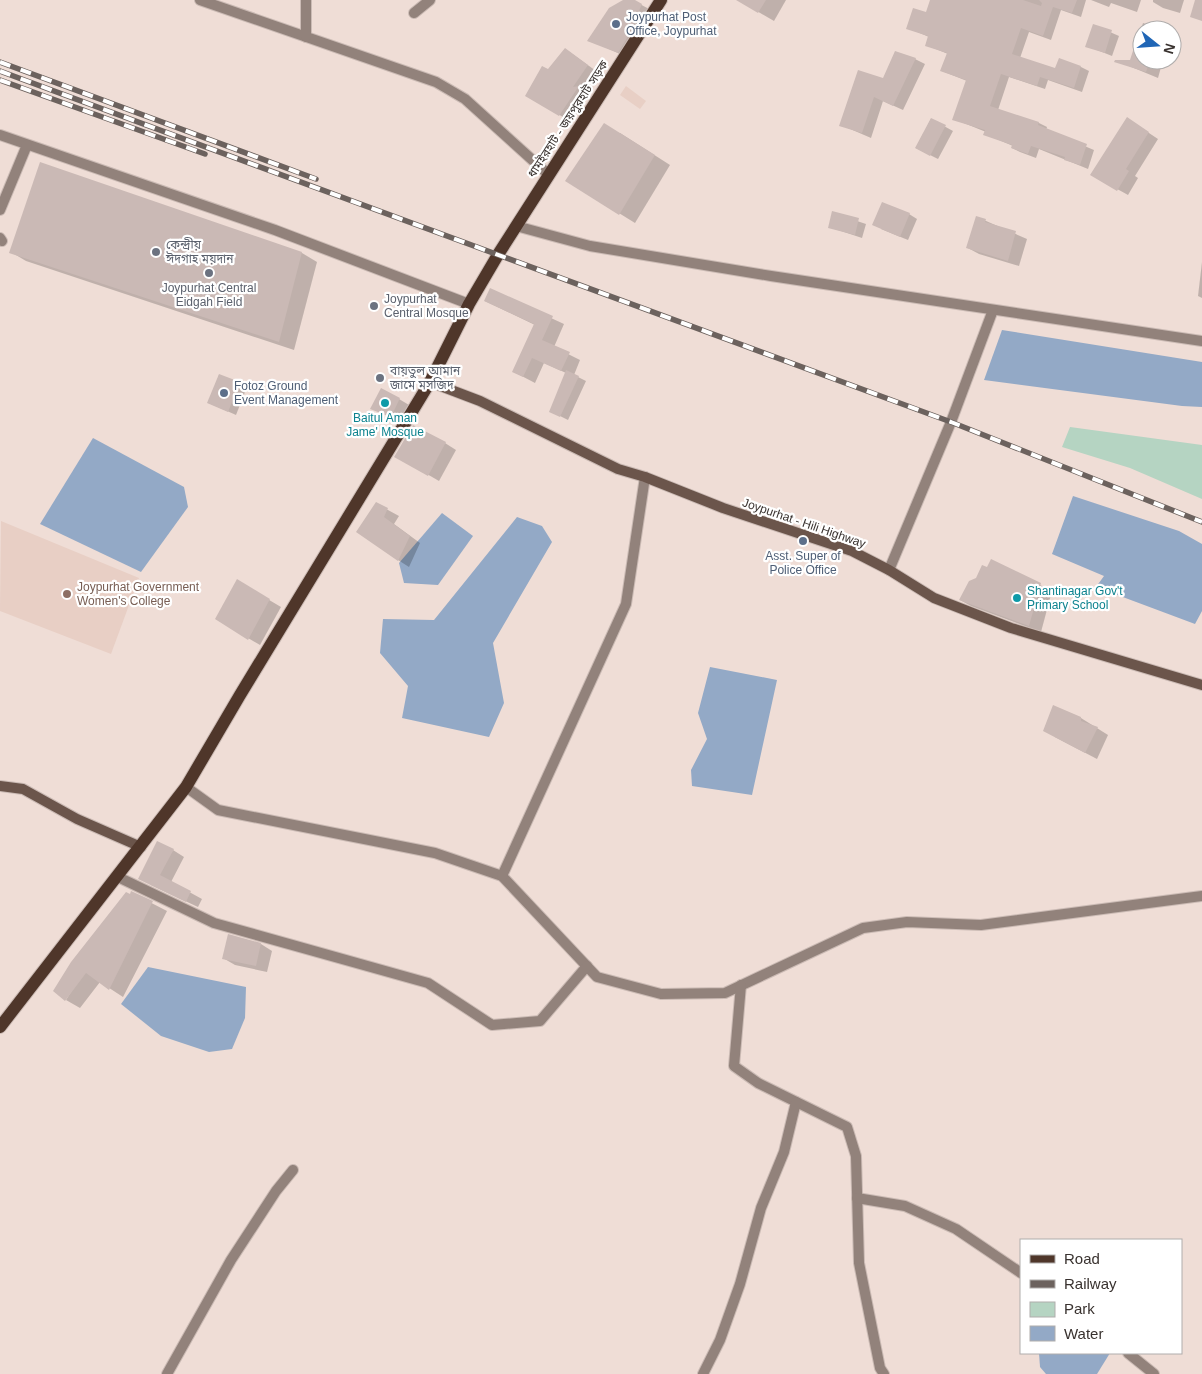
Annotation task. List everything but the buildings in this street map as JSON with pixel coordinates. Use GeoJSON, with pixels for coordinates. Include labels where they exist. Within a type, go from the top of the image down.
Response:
{"type":"FeatureCollection","features":[{"type":"Feature","properties":{"kind":"main road","name":"ধামইরহাট - জয়পুরহাট সড়ক"},"geometry":{"type":"LineString","coordinates":[[0,1027],[186,787],[430,382],[469,304],[498,253],[661,0]]}},
{"type":"Feature","properties":{"kind":"main road","name":"Joypurhat - Hili Highway"},"geometry":{"type":"LineString","coordinates":[[430,382],[480,401],[618,469],[645,477],[723,508],[852,551],[889,570],[934,598],[1011,628],[1202,685]]}},
{"type":"Feature","properties":{"kind":"main road"},"geometry":{"type":"LineString","coordinates":[[0,786],[22,789],[77,820],[141,847]]}},
{"type":"Feature","properties":{"kind":"street"},"geometry":{"type":"LineString","coordinates":[[200,0],[436,82],[465,99],[549,175]]}},
{"type":"Feature","properties":{"kind":"street"},"geometry":{"type":"LineString","coordinates":[[306,0],[306,37]]}},
{"type":"Feature","properties":{"kind":"street"},"geometry":{"type":"LineString","coordinates":[[414,13],[430,0]]}},
{"type":"Feature","properties":{"kind":"street"},"geometry":{"type":"LineString","coordinates":[[0,135],[275,230],[469,304]]}},
{"type":"Feature","properties":{"kind":"street"},"geometry":{"type":"LineString","coordinates":[[0,210],[27,145]]}},
{"type":"Feature","properties":{"kind":"street"},"geometry":{"type":"LineString","coordinates":[[516,226],[590,246],[1202,341]]}},
{"type":"Feature","properties":{"kind":"street"},"geometry":{"type":"LineString","coordinates":[[889,570],[951,422],[993,310]]}},
{"type":"Feature","properties":{"kind":"street"},"geometry":{"type":"LineString","coordinates":[[502,876],[626,604],[645,477]]}},
{"type":"Feature","properties":{"kind":"street"},"geometry":{"type":"LineString","coordinates":[[186,787],[218,810],[435,852],[502,876],[597,977],[661,994],[725,993],[863,928],[907,922],[981,925],[1202,896]]}},
{"type":"Feature","properties":{"kind":"street"},"geometry":{"type":"LineString","coordinates":[[118,877],[214,923],[428,983],[492,1025],[540,1021],[587,966]]}},
{"type":"Feature","properties":{"kind":"street"},"geometry":{"type":"LineString","coordinates":[[740,985],[734,1066],[758,1084],[847,1127],[856,1156],[860,1263],[880,1368],[884,1374]]}},
{"type":"Feature","properties":{"kind":"street"},"geometry":{"type":"LineString","coordinates":[[703,1374],[720,1340],[740,1284],[761,1208],[784,1152],[796,1102]]}},
{"type":"Feature","properties":{"kind":"street"},"geometry":{"type":"LineString","coordinates":[[167,1374],[231,1260],[292,1170]]}},
{"type":"Feature","properties":{"kind":"street"},"geometry":{"type":"LineString","coordinates":[[857,1198],[905,1206],[956,1229],[1020,1272]]}},
{"type":"Feature","properties":{"kind":"street"},"geometry":{"type":"LineString","coordinates":[[1129,1354],[1154,1374]]}},
{"type":"Feature","properties":{"kind":"shaded area"},"geometry":{"type":"Polygon","coordinates":[[[626,86],[646,101],[640,109],[620,95],[626,86]]]}},
{"type":"Feature","properties":{"kind":"shaded area","name":"Joypurhat Government Women's College"},"geometry":{"type":"Polygon","coordinates":[[[1,521],[139,578],[111,654],[0,611],[1,521]]]}},
{"type":"Feature","properties":{"kind":"green space"},"geometry":{"type":"Polygon","coordinates":[[[1070,427],[1202,445],[1202,499],[1130,468],[1062,447],[1070,427]]]}},
{"type":"Feature","properties":{"kind":"water"},"geometry":{"type":"Polygon","coordinates":[[[1002,330],[1202,362],[1202,407],[984,380],[1002,330]]]}},
{"type":"Feature","properties":{"kind":"water"},"geometry":{"type":"Polygon","coordinates":[[[93,438],[184,487],[188,507],[141,572],[40,524],[93,438]]]}},
{"type":"Feature","properties":{"kind":"water"},"geometry":{"type":"Polygon","coordinates":[[[1073,496],[1179,531],[1202,544],[1202,611],[1195,624],[1096,587],[1104,576],[1052,554],[1073,496]]]}},
{"type":"Feature","properties":{"kind":"water"},"geometry":{"type":"Polygon","coordinates":[[[442,513],[473,536],[438,585],[404,583],[399,563],[442,513]]]}},
{"type":"Feature","properties":{"kind":"water"},"geometry":{"type":"Polygon","coordinates":[[[517,517],[542,526],[552,542],[493,643],[504,703],[489,737],[402,718],[408,686],[380,653],[383,619],[434,620],[517,517]]]}},
{"type":"Feature","properties":{"kind":"water"},"geometry":{"type":"Polygon","coordinates":[[[710,667],[777,680],[752,795],[692,786],[691,770],[707,739],[698,713],[710,667]]]}},
{"type":"Feature","properties":{"kind":"water"},"geometry":{"type":"Polygon","coordinates":[[[148,967],[246,987],[245,1018],[232,1049],[209,1052],[161,1036],[121,1004],[148,967]]]}},
{"type":"Feature","properties":{"kind":"water"},"geometry":{"type":"Polygon","coordinates":[[[1039,1354],[1109,1354],[1097,1374],[1046,1374],[1040,1367],[1039,1354]]]}},
{"type":"Feature","properties":{"kind":"railway"},"geometry":{"type":"LineString","coordinates":[[0,62],[316,179]]}},
{"type":"Feature","properties":{"kind":"railway"},"geometry":{"type":"LineString","coordinates":[[0,71],[951,422],[1202,522]]}},
{"type":"Feature","properties":{"kind":"railway"},"geometry":{"type":"LineString","coordinates":[[0,80],[205,154]]}},
{"type":"Feature","properties":{"kind":"place","name":"Joypurhat Post Office, Joypurhat"},"geometry":{"type":"Point","coordinates":[616,24]}},
{"type":"Feature","properties":{"kind":"place","name":"কেন্দ্রীয় ঈদগাহ ময়দান"},"geometry":{"type":"Point","coordinates":[156,252]}},
{"type":"Feature","properties":{"kind":"place","name":"Joypurhat Central Eidgah Field"},"geometry":{"type":"Point","coordinates":[209,273]}},
{"type":"Feature","properties":{"kind":"place","name":"Joypurhat Central Mosque"},"geometry":{"type":"Point","coordinates":[374,306]}},
{"type":"Feature","properties":{"kind":"place","name":"বায়তুল আমান জামে মসজিদ"},"geometry":{"type":"Point","coordinates":[380,378]}},
{"type":"Feature","properties":{"kind":"place","name":"Fotoz Ground Event Management"},"geometry":{"type":"Point","coordinates":[224,393]}},
{"type":"Feature","properties":{"kind":"place","name":"Baitul Aman Jame' Mosque"},"geometry":{"type":"Point","coordinates":[385,403]}},
{"type":"Feature","properties":{"kind":"place","name":"Asst. Super of Police Office"},"geometry":{"type":"Point","coordinates":[803,541]}},
{"type":"Feature","properties":{"kind":"place","name":"Joypurhat Government Women's College"},"geometry":{"type":"Point","coordinates":[67,594]}},
{"type":"Feature","properties":{"kind":"place","name":"Shantinagar Gov't Primary School"},"geometry":{"type":"Point","coordinates":[1017,598]}}]}
